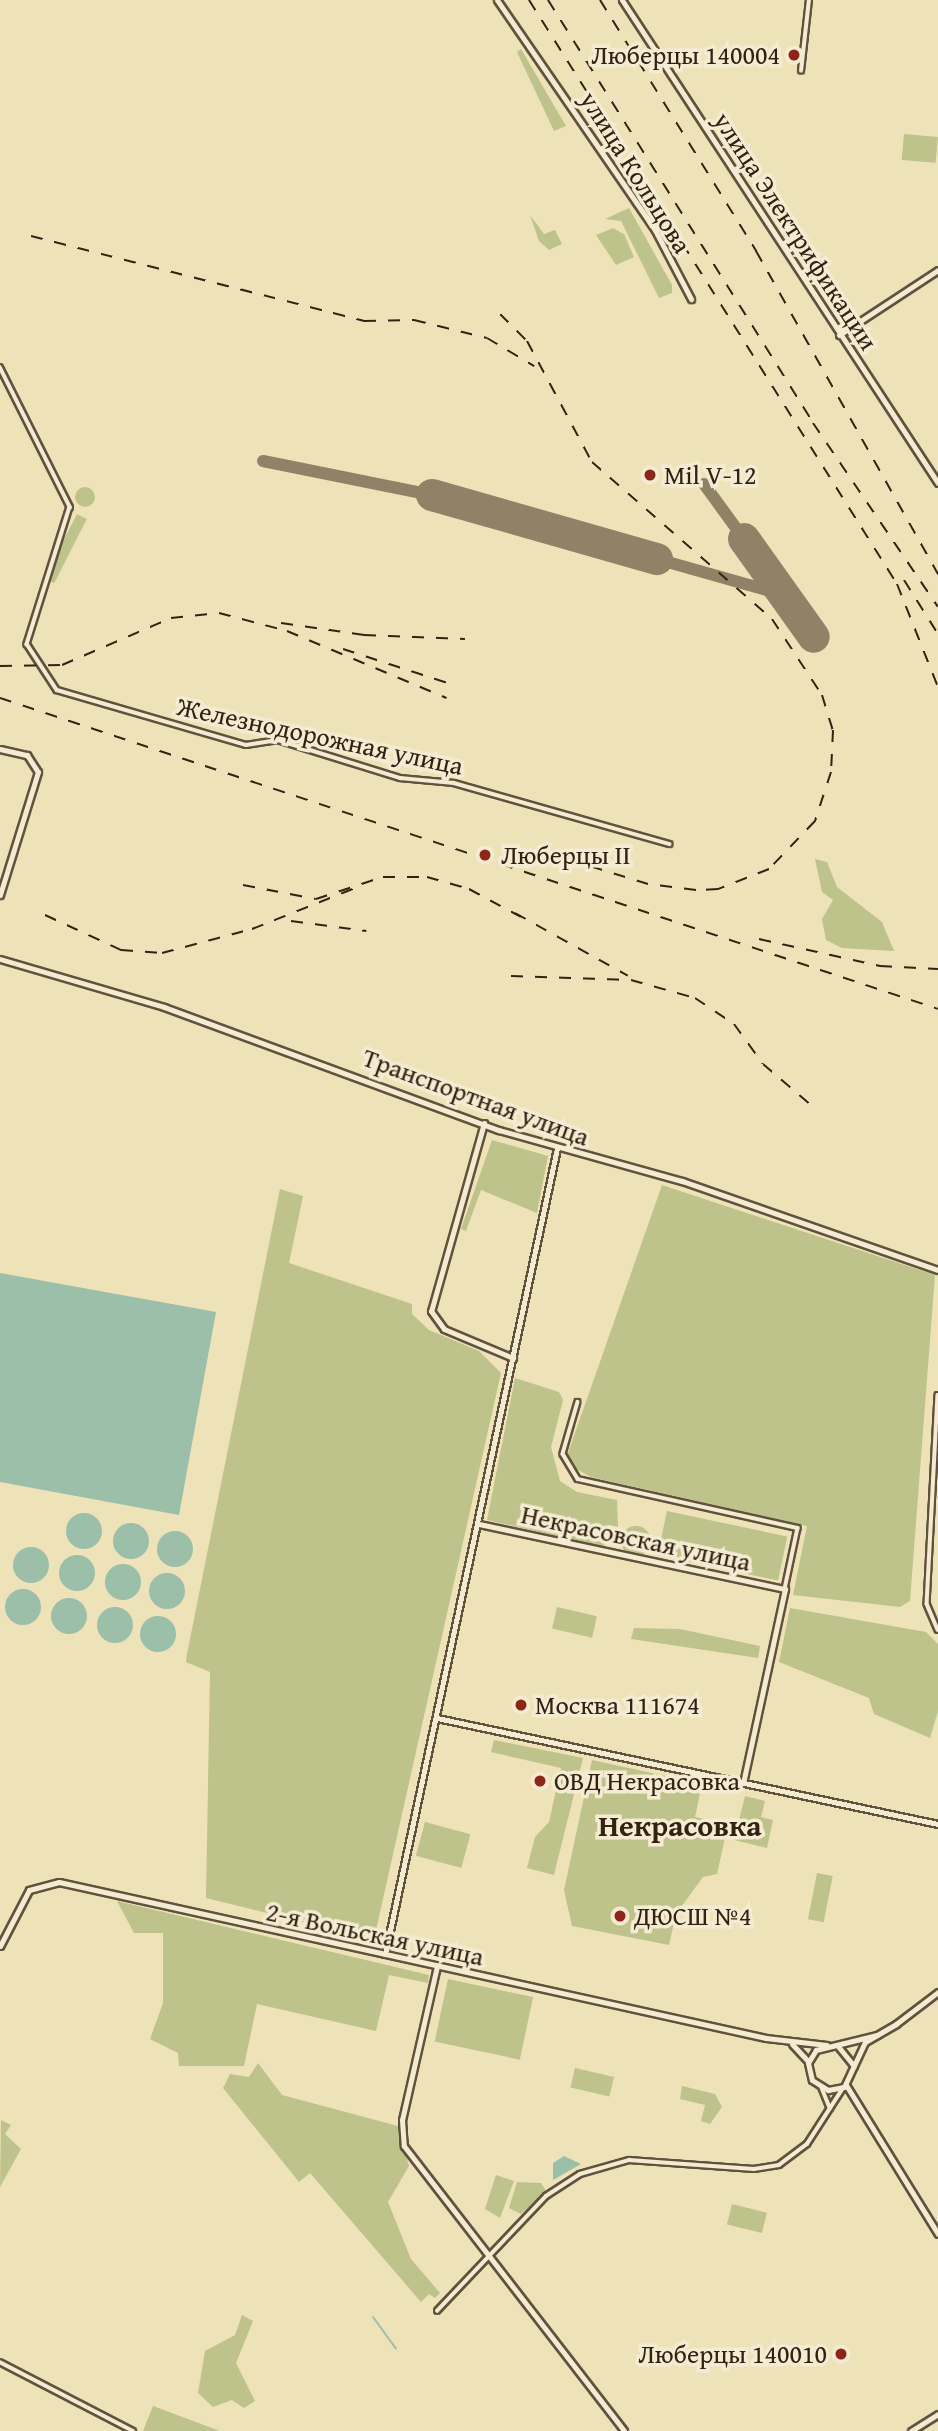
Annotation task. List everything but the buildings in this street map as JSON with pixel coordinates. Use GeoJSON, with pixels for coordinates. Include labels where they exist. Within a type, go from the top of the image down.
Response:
{"type":"FeatureCollection","features":[{"type":"Feature","properties":{"kind":"street","name":"улица Кольцова"},"geometry":{"type":"LineString","coordinates":[[497,0],[655,230],[691,299]]}},
{"type":"Feature","properties":{"kind":"street","name":"улица Электрификации"},"geometry":{"type":"LineString","coordinates":[[622,0],[938,483]]}},
{"type":"Feature","properties":{"kind":"street"},"geometry":{"type":"LineString","coordinates":[[802,71],[809,0]]}},
{"type":"Feature","properties":{"kind":"street"},"geometry":{"type":"LineString","coordinates":[[839,335],[938,270]]}},
{"type":"Feature","properties":{"kind":"street","name":"Железнодорожная улица"},"geometry":{"type":"LineString","coordinates":[[0,367],[70,507],[27,644],[57,690],[76,700],[246,745],[278,740],[400,778],[454,783],[670,844]]}},
{"type":"Feature","properties":{"kind":"street"},"geometry":{"type":"LineString","coordinates":[[0,749],[27,755],[38,772],[0,895]]}},
{"type":"Feature","properties":{"kind":"street","name":"Транспортная улица"},"geometry":{"type":"LineString","coordinates":[[1,960],[164,1007],[557,1148],[681,1181],[938,1270]]}},
{"type":"Feature","properties":{"kind":"street"},"geometry":{"type":"LineString","coordinates":[[484,1123],[430,1311],[444,1329],[513,1358]]}},
{"type":"Feature","properties":{"kind":"street"},"geometry":{"type":"LineString","coordinates":[[385,1954],[479,1524],[557,1148]]}},
{"type":"Feature","properties":{"kind":"street"},"geometry":{"type":"LineString","coordinates":[[938,1395],[927,1604],[938,1630]]}},
{"type":"Feature","properties":{"kind":"street"},"geometry":{"type":"LineString","coordinates":[[578,1402],[563,1454],[578,1479],[798,1528],[743,1783]]}},
{"type":"Feature","properties":{"kind":"street","name":"Некрасовская улица"},"geometry":{"type":"LineString","coordinates":[[479,1524],[785,1589]]}},
{"type":"Feature","properties":{"kind":"street"},"geometry":{"type":"LineString","coordinates":[[437,1718],[938,1824]]}},
{"type":"Feature","properties":{"kind":"street","name":"2-я Вольская улица"},"geometry":{"type":"LineString","coordinates":[[0,1945],[29,1890],[58,1881],[779,2040],[830,2045]]}},
{"type":"Feature","properties":{"kind":"street"},"geometry":{"type":"LineString","coordinates":[[437,1966],[401,2137],[487,2258],[624,2431]]}},
{"type":"Feature","properties":{"kind":"street"},"geometry":{"type":"LineString","coordinates":[[437,2311],[546,2196],[595,2167],[646,2159],[766,2168],[799,2152],[853,2073],[863,2045],[938,1992]]}},
{"type":"Feature","properties":{"kind":"street"},"geometry":{"type":"LineString","coordinates":[[830,2110],[822,2088],[812,2080],[808,2063],[830,2045],[877,2035]]}},
{"type":"Feature","properties":{"kind":"street","name":"2-я Вольская улица"},"geometry":{"type":"LineString","coordinates":[[779,2040],[802,2050],[808,2063]]}},
{"type":"Feature","properties":{"kind":"street"},"geometry":{"type":"LineString","coordinates":[[830,2045],[851,2056],[853,2073]]}},
{"type":"Feature","properties":{"kind":"street"},"geometry":{"type":"LineString","coordinates":[[822,2088],[845,2086]]}},
{"type":"Feature","properties":{"kind":"street"},"geometry":{"type":"LineString","coordinates":[[845,2086],[938,2234]]}},
{"type":"Feature","properties":{"kind":"street"},"geometry":{"type":"LineString","coordinates":[[0,2362],[133,2431]]}},
{"type":"Feature","properties":{"kind":"street"},"geometry":{"type":"LineString","coordinates":[[911,2431],[938,2414]]}},
{"type":"Feature","properties":{"kind":"shaded area"},"geometry":{"type":"Polygon","coordinates":[[[521,49],[566,126],[554,131],[517,52],[521,49]]]}},
{"type":"Feature","properties":{"kind":"shaded area"},"geometry":{"type":"Polygon","coordinates":[[[904,134],[938,137],[936,163],[902,160],[904,134]]]}},
{"type":"Feature","properties":{"kind":"shaded area"},"geometry":{"type":"Polygon","coordinates":[[[629,208],[672,285],[672,293],[659,298],[621,221],[605,219],[629,208]]]}},
{"type":"Feature","properties":{"kind":"shaded area"},"geometry":{"type":"Polygon","coordinates":[[[530,215],[544,234],[555,230],[562,244],[549,250],[539,241],[530,215]]]}},
{"type":"Feature","properties":{"kind":"shaded area"},"geometry":{"type":"Polygon","coordinates":[[[613,228],[624,234],[634,257],[616,265],[596,235],[613,228]]]}},
{"type":"Feature","properties":{"kind":"shaded area"},"geometry":{"type":"Polygon","coordinates":[[[85,487],[92,490],[95,497],[92,504],[85,507],[78,504],[75,497],[78,490],[85,487]]]}},
{"type":"Feature","properties":{"kind":"shaded area"},"geometry":{"type":"Polygon","coordinates":[[[77,514],[87,519],[54,583],[44,578],[77,514]]]}},
{"type":"Feature","properties":{"kind":"shaded area"},"geometry":{"type":"Polygon","coordinates":[[[815,859],[827,862],[837,887],[882,922],[894,951],[842,948],[826,940],[822,919],[833,900],[822,892],[815,859]]]}},
{"type":"Feature","properties":{"kind":"shaded area"},"geometry":{"type":"Polygon","coordinates":[[[492,1140],[548,1156],[537,1213],[481,1190],[466,1231],[461,1229],[492,1140]]]}},
{"type":"Feature","properties":{"kind":"shaded area"},"geometry":{"type":"Polygon","coordinates":[[[662,1185],[935,1275],[910,1601],[900,1607],[793,1595],[807,1526],[591,1477],[573,1467],[568,1453],[662,1185]]]}},
{"type":"Feature","properties":{"kind":"shaded area"},"geometry":{"type":"Polygon","coordinates":[[[280,1189],[303,1196],[289,1263],[412,1304],[412,1314],[429,1330],[479,1351],[501,1373],[374,1939],[206,1898],[210,1672],[186,1662],[280,1189]]]}},
{"type":"Feature","properties":{"kind":"shaded area"},"geometry":{"type":"Polygon","coordinates":[[[0,1273],[216,1312],[179,1515],[0,1482],[0,1273]]]}},
{"type":"Feature","properties":{"kind":"shaded area"},"geometry":{"type":"Polygon","coordinates":[[[515,1378],[559,1392],[563,1400],[551,1447],[560,1481],[577,1492],[617,1500],[618,1527],[608,1525],[604,1547],[487,1520],[515,1378]]]}},
{"type":"Feature","properties":{"kind":"shaded area"},"geometry":{"type":"Polygon","coordinates":[[[667,1511],[787,1537],[778,1581],[658,1555],[667,1511]]]}},
{"type":"Feature","properties":{"kind":"shaded area"},"geometry":{"type":"Polygon","coordinates":[[[84,1513],[97,1518],[102,1531],[97,1544],[84,1549],[71,1544],[66,1531],[71,1518],[84,1513]]]}},
{"type":"Feature","properties":{"kind":"shaded area"},"geometry":{"type":"Polygon","coordinates":[[[131,1523],[144,1528],[149,1541],[144,1554],[131,1559],[118,1554],[113,1541],[118,1528],[131,1523]]]}},
{"type":"Feature","properties":{"kind":"shaded area"},"geometry":{"type":"Polygon","coordinates":[[[636,1526],[647,1530],[651,1541],[647,1552],[636,1556],[625,1552],[621,1541],[625,1530],[636,1526]]]}},
{"type":"Feature","properties":{"kind":"shaded area"},"geometry":{"type":"Polygon","coordinates":[[[175,1531],[188,1536],[193,1549],[188,1562],[175,1567],[162,1562],[157,1549],[162,1536],[175,1531]]]}},
{"type":"Feature","properties":{"kind":"shaded area"},"geometry":{"type":"Polygon","coordinates":[[[31,1547],[44,1552],[49,1565],[44,1578],[31,1583],[18,1578],[13,1565],[18,1552],[31,1547]]]}},
{"type":"Feature","properties":{"kind":"shaded area"},"geometry":{"type":"Polygon","coordinates":[[[77,1555],[90,1560],[95,1573],[90,1586],[77,1591],[64,1586],[59,1573],[64,1560],[77,1555]]]}},
{"type":"Feature","properties":{"kind":"shaded area"},"geometry":{"type":"Polygon","coordinates":[[[123,1564],[136,1569],[141,1582],[136,1595],[123,1600],[110,1595],[105,1582],[110,1569],[123,1564]]]}},
{"type":"Feature","properties":{"kind":"shaded area"},"geometry":{"type":"Polygon","coordinates":[[[167,1573],[180,1578],[185,1591],[180,1604],[167,1609],[154,1604],[149,1591],[154,1578],[167,1573]]]}},
{"type":"Feature","properties":{"kind":"shaded area"},"geometry":{"type":"Polygon","coordinates":[[[23,1589],[36,1594],[41,1607],[36,1620],[23,1625],[10,1620],[5,1607],[10,1594],[23,1589]]]}},
{"type":"Feature","properties":{"kind":"shaded area"},"geometry":{"type":"Polygon","coordinates":[[[69,1598],[82,1603],[87,1616],[82,1629],[69,1634],[56,1629],[51,1616],[56,1603],[69,1598]]]}},
{"type":"Feature","properties":{"kind":"shaded area"},"geometry":{"type":"Polygon","coordinates":[[[115,1607],[128,1612],[133,1625],[128,1638],[115,1643],[102,1638],[97,1625],[102,1612],[115,1607]]]}},
{"type":"Feature","properties":{"kind":"shaded area"},"geometry":{"type":"Polygon","coordinates":[[[557,1607],[597,1616],[592,1638],[552,1628],[557,1607]]]}},
{"type":"Feature","properties":{"kind":"shaded area"},"geometry":{"type":"Polygon","coordinates":[[[790,1608],[926,1632],[938,1644],[938,1711],[930,1738],[874,1714],[869,1698],[779,1662],[790,1608]]]}},
{"type":"Feature","properties":{"kind":"shaded area"},"geometry":{"type":"Polygon","coordinates":[[[158,1616],[171,1621],[176,1634],[171,1647],[158,1652],[145,1647],[140,1634],[145,1621],[158,1616]]]}},
{"type":"Feature","properties":{"kind":"shaded area"},"geometry":{"type":"Polygon","coordinates":[[[634,1628],[680,1629],[760,1646],[758,1658],[631,1639],[634,1628]]]}},
{"type":"Feature","properties":{"kind":"shaded area"},"geometry":{"type":"Polygon","coordinates":[[[494,1740],[583,1758],[554,1875],[527,1868],[535,1837],[549,1822],[561,1768],[491,1752],[494,1740]]]}},
{"type":"Feature","properties":{"kind":"shaded area"},"geometry":{"type":"Polygon","coordinates":[[[592,1760],[702,1784],[695,1817],[728,1824],[717,1874],[703,1877],[676,1914],[669,1945],[572,1926],[564,1890],[592,1760]]]}},
{"type":"Feature","properties":{"kind":"shaded area"},"geometry":{"type":"Polygon","coordinates":[[[745,1796],[765,1801],[761,1817],[773,1820],[767,1848],[734,1840],[745,1796]]]}},
{"type":"Feature","properties":{"kind":"shaded area"},"geometry":{"type":"Polygon","coordinates":[[[425,1822],[470,1834],[461,1868],[416,1856],[425,1822]]]}},
{"type":"Feature","properties":{"kind":"shaded area"},"geometry":{"type":"Polygon","coordinates":[[[817,1873],[833,1876],[824,1922],[808,1919],[817,1873]]]}},
{"type":"Feature","properties":{"kind":"shaded area"},"geometry":{"type":"Polygon","coordinates":[[[117,1901],[429,1975],[428,1983],[389,1975],[376,2031],[257,2004],[244,2066],[179,2066],[178,2053],[150,2039],[163,2003],[163,1933],[134,1933],[117,1901]]]}},
{"type":"Feature","properties":{"kind":"shaded area"},"geometry":{"type":"Polygon","coordinates":[[[448,1979],[533,1997],[520,2060],[435,2042],[448,1979]]]}},
{"type":"Feature","properties":{"kind":"shaded area"},"geometry":{"type":"Polygon","coordinates":[[[258,2063],[282,2095],[398,2126],[409,2166],[388,2202],[411,2259],[440,2293],[435,2298],[429,2294],[421,2302],[310,2173],[299,2182],[223,2088],[230,2074],[249,2077],[258,2063]]]}},
{"type":"Feature","properties":{"kind":"shaded area"},"geometry":{"type":"Polygon","coordinates":[[[575,2068],[614,2077],[609,2096],[571,2087],[575,2068]]]}},
{"type":"Feature","properties":{"kind":"shaded area"},"geometry":{"type":"Polygon","coordinates":[[[682,2086],[715,2094],[722,2107],[710,2124],[701,2121],[705,2105],[680,2099],[682,2086]]]}},
{"type":"Feature","properties":{"kind":"shaded area"},"geometry":{"type":"Polygon","coordinates":[[[1,2120],[11,2125],[5,2134],[21,2149],[0,2187],[1,2120]]]}},
{"type":"Feature","properties":{"kind":"shaded area"},"geometry":{"type":"Polygon","coordinates":[[[564,2156],[581,2164],[553,2180],[553,2163],[564,2156]]]}},
{"type":"Feature","properties":{"kind":"shaded area"},"geometry":{"type":"Polygon","coordinates":[[[496,2175],[514,2181],[500,2218],[485,2209],[496,2175]]]}},
{"type":"Feature","properties":{"kind":"shaded area"},"geometry":{"type":"Polygon","coordinates":[[[517,2182],[541,2183],[546,2191],[521,2214],[509,2208],[517,2182]]]}},
{"type":"Feature","properties":{"kind":"shaded area"},"geometry":{"type":"Polygon","coordinates":[[[732,2204],[767,2213],[762,2233],[727,2224],[732,2204]]]}},
{"type":"Feature","properties":{"kind":"shaded area"},"geometry":{"type":"Polygon","coordinates":[[[242,2315],[253,2321],[236,2363],[255,2401],[244,2408],[232,2400],[213,2407],[198,2393],[205,2351],[235,2335],[242,2315]]]}},
{"type":"Feature","properties":{"kind":"shaded area"},"geometry":{"type":"Polygon","coordinates":[[[153,2406],[220,2431],[143,2431],[153,2406]]]}},
{"type":"Feature","properties":{"kind":"waterway"},"geometry":{"type":"LineString","coordinates":[[373,2317],[396,2349]]}},
{"type":"Feature","properties":{"kind":"taxiway"},"geometry":{"type":"LineString","coordinates":[[263,461],[432,495]]}},
{"type":"Feature","properties":{"kind":"taxiway"},"geometry":{"type":"LineString","coordinates":[[704,484],[744,539]]}},
{"type":"Feature","properties":{"kind":"taxiway"},"geometry":{"type":"LineString","coordinates":[[657,559],[784,595]]}},
{"type":"Feature","properties":{"kind":"runway"},"geometry":{"type":"LineString","coordinates":[[432,495],[657,559]]}},
{"type":"Feature","properties":{"kind":"runway"},"geometry":{"type":"LineString","coordinates":[[744,539],[814,637]]}},
{"type":"Feature","properties":{"kind":"railway"},"geometry":{"type":"LineString","coordinates":[[529,0],[897,584],[938,687]]}},
{"type":"Feature","properties":{"kind":"railway"},"geometry":{"type":"LineString","coordinates":[[548,0],[813,423],[938,607]]}},
{"type":"Feature","properties":{"kind":"railway"},"geometry":{"type":"LineString","coordinates":[[600,0],[756,251],[938,574]]}},
{"type":"Feature","properties":{"kind":"railway"},"geometry":{"type":"LineString","coordinates":[[31,236],[364,321],[414,320],[487,338],[534,366]]}},
{"type":"Feature","properties":{"kind":"railway"},"geometry":{"type":"LineString","coordinates":[[500,314],[527,341],[592,462],[772,619],[822,695],[833,730],[831,772],[815,821],[769,869],[718,889],[696,890],[648,884],[570,860]]}},
{"type":"Feature","properties":{"kind":"railway"},"geometry":{"type":"LineString","coordinates":[[904,580],[938,634]]}},
{"type":"Feature","properties":{"kind":"railway"},"geometry":{"type":"LineString","coordinates":[[0,666],[62,665],[171,618],[219,613],[287,631],[446,698]]}},
{"type":"Feature","properties":{"kind":"railway"},"geometry":{"type":"LineString","coordinates":[[281,623],[364,635],[465,639]]}},
{"type":"Feature","properties":{"kind":"railway"},"geometry":{"type":"LineString","coordinates":[[343,649],[451,684]]}},
{"type":"Feature","properties":{"kind":"railway"},"geometry":{"type":"LineString","coordinates":[[0,698],[938,1009]]}},
{"type":"Feature","properties":{"kind":"railway"},"geometry":{"type":"LineString","coordinates":[[243,885],[316,899],[383,877],[427,877],[469,889],[521,917]]}},
{"type":"Feature","properties":{"kind":"railway"},"geometry":{"type":"LineString","coordinates":[[45,915],[121,950],[162,953],[252,929],[355,888]]}},
{"type":"Feature","properties":{"kind":"railway"},"geometry":{"type":"LineString","coordinates":[[515,913],[628,976]]}},
{"type":"Feature","properties":{"kind":"railway"},"geometry":{"type":"LineString","coordinates":[[291,921],[366,931]]}},
{"type":"Feature","properties":{"kind":"railway"},"geometry":{"type":"LineString","coordinates":[[759,939],[880,966],[938,969]]}},
{"type":"Feature","properties":{"kind":"railway"},"geometry":{"type":"LineString","coordinates":[[511,976],[631,980],[695,998],[734,1024],[763,1064],[811,1105]]}},
{"type":"Feature","properties":{"kind":"place","name":"Люберцы 140004"},"geometry":{"type":"Point","coordinates":[794,55]}},
{"type":"Feature","properties":{"kind":"place","name":"Mil V-12"},"geometry":{"type":"Point","coordinates":[650,475]}},
{"type":"Feature","properties":{"kind":"place","name":"Люберцы II"},"geometry":{"type":"Point","coordinates":[485,855]}},
{"type":"Feature","properties":{"kind":"place","name":"Москва 111674"},"geometry":{"type":"Point","coordinates":[521,1705]}},
{"type":"Feature","properties":{"kind":"place","name":"ОВД Некрасовка"},"geometry":{"type":"Point","coordinates":[540,1781]}},
{"type":"Feature","properties":{"kind":"place","name":"ДЮСШ №4"},"geometry":{"type":"Point","coordinates":[620,1916]}},
{"type":"Feature","properties":{"kind":"place","name":"Люберцы 140010"},"geometry":{"type":"Point","coordinates":[841,2354]}},
{"type":"Feature","properties":{"kind":"district","name":"Некрасовка"},"geometry":{"type":"Point","coordinates":[680,1825]}}]}
